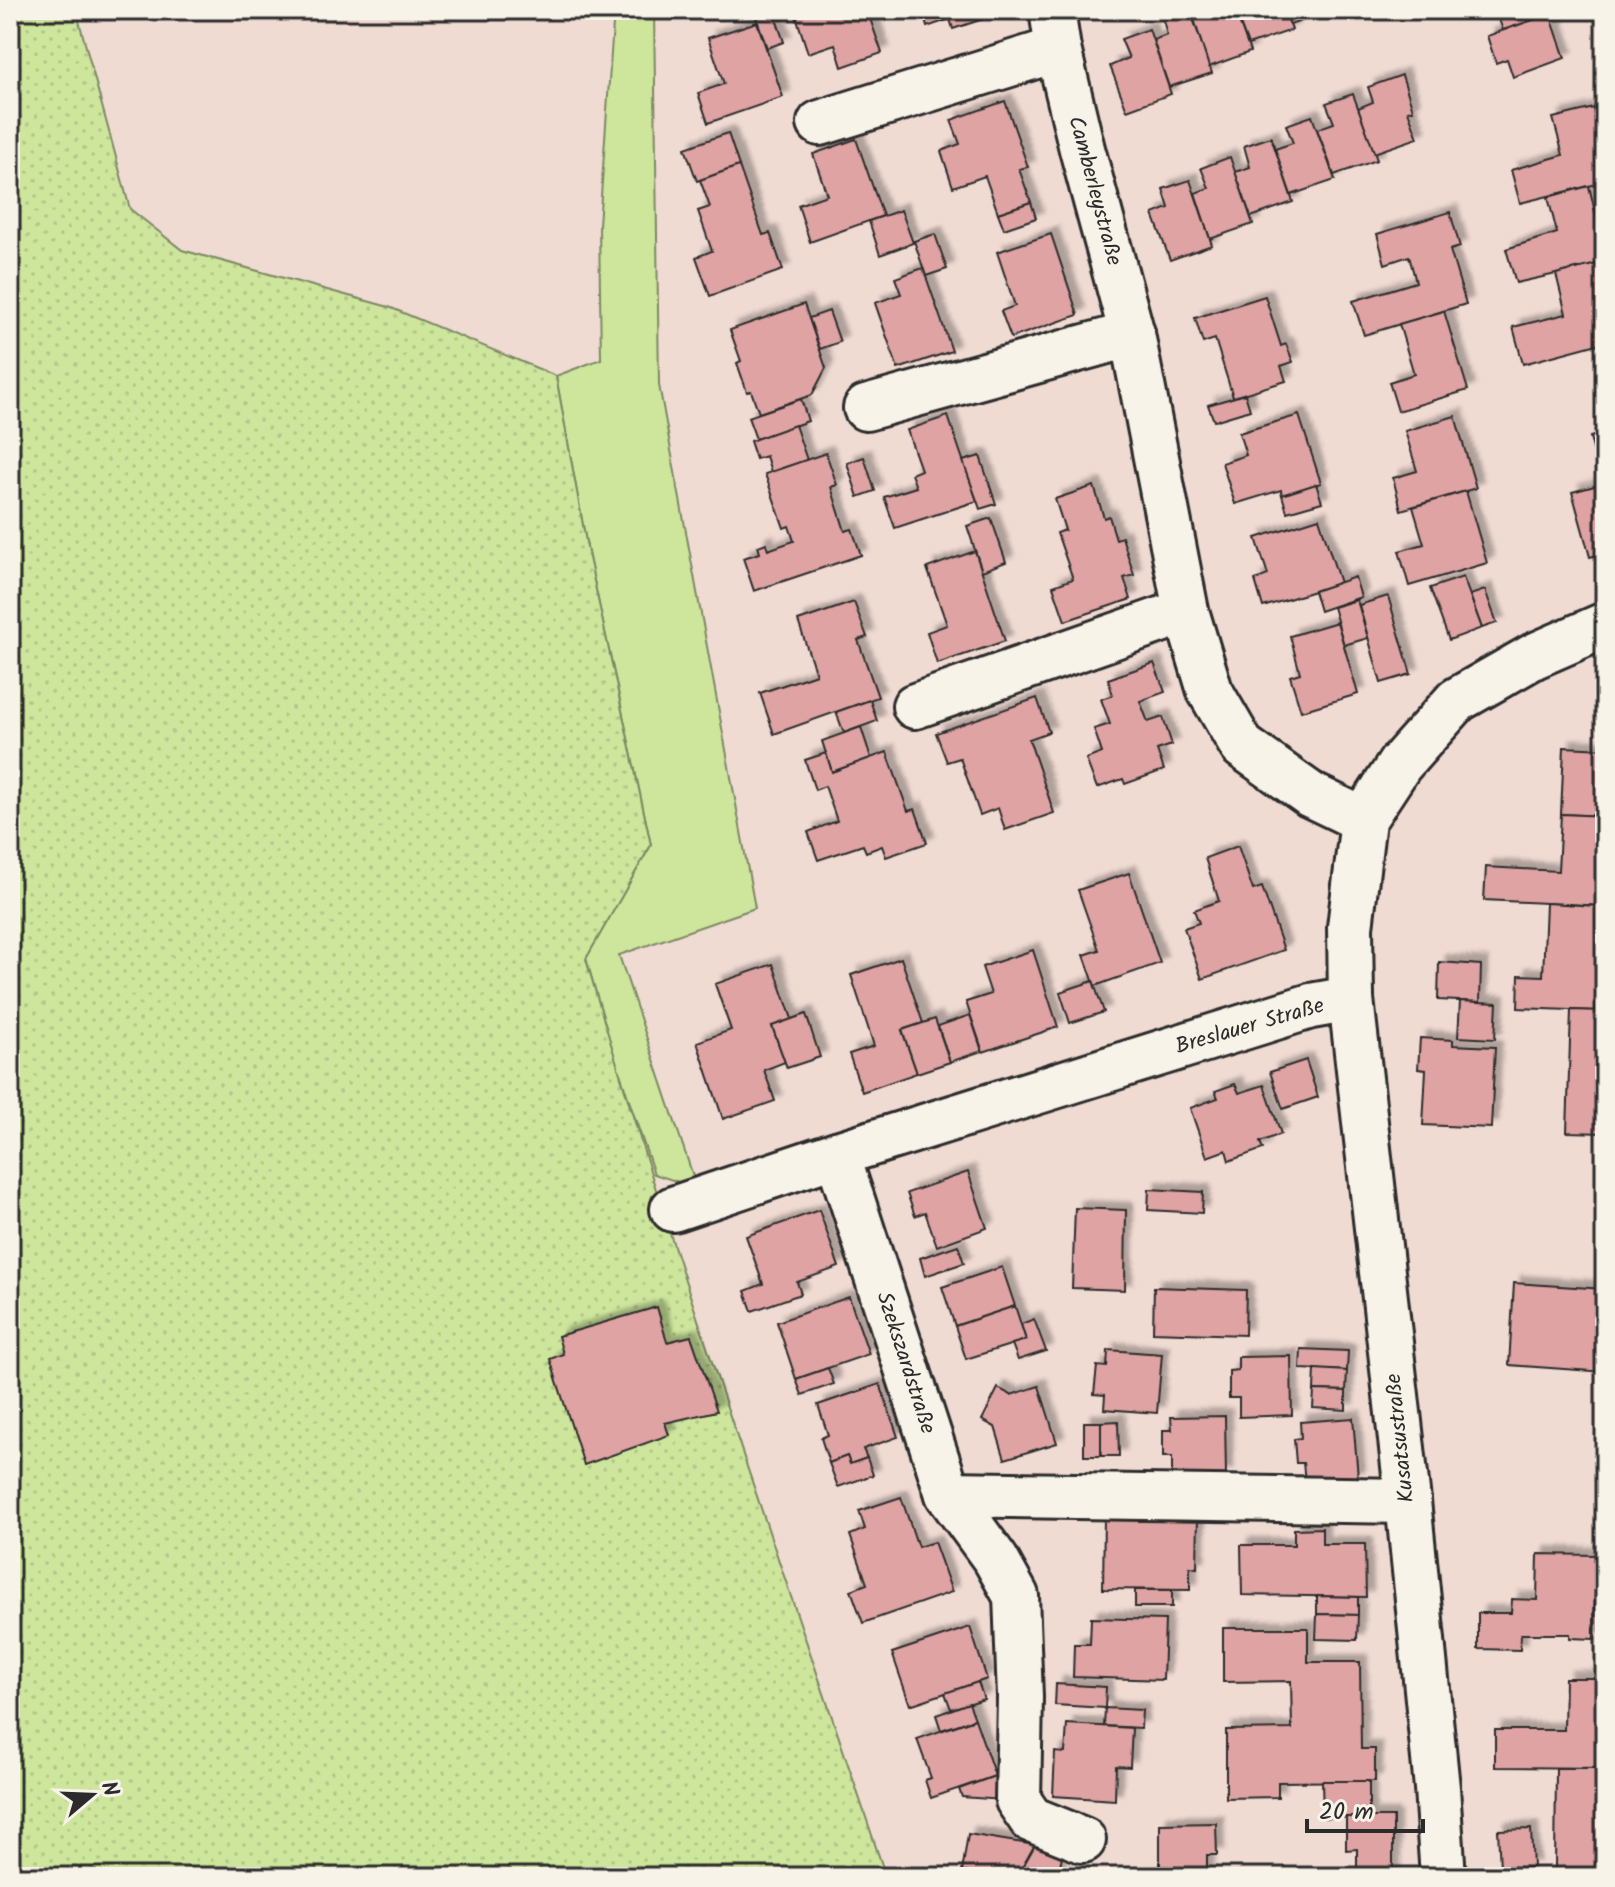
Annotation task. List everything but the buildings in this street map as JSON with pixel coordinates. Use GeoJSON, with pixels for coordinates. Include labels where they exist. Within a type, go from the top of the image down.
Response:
{"type":"FeatureCollection","features":[{"type":"Feature","properties":{"kind":"street","name":"Camberleystraße"},"geometry":{"type":"LineString","coordinates":[[820,123],[1055,30],[1082,149],[1132,334],[1186,611],[1210,691],[1242,746],[1311,795],[1363,820]]}},
{"type":"Feature","properties":{"kind":"street"},"geometry":{"type":"LineString","coordinates":[[866,408],[1132,334]]}},
{"type":"Feature","properties":{"kind":"street"},"geometry":{"type":"LineString","coordinates":[[915,706],[1186,611]]}},
{"type":"Feature","properties":{"kind":"street","name":"Breslauer Straße"},"geometry":{"type":"LineString","coordinates":[[673,1209],[837,1154],[1311,1006],[1351,999],[1350,927],[1363,820],[1400,764],[1457,700],[1534,656],[1605,625]]}},
{"type":"Feature","properties":{"kind":"street","name":"Kusatsustraße"},"geometry":{"type":"LineString","coordinates":[[1351,999],[1408,1501],[1443,1877]]}},
{"type":"Feature","properties":{"kind":"street","name":"Szekszardstraße"},"geometry":{"type":"LineString","coordinates":[[837,1154],[948,1494],[996,1560],[1016,1596],[1020,1697],[1018,1800],[1031,1819],[1083,1840]]}},
{"type":"Feature","properties":{"kind":"street"},"geometry":{"type":"LineString","coordinates":[[948,1494],[1408,1501]]}},
{"type":"Feature","properties":{"kind":"green space"},"geometry":{"type":"Polygon","coordinates":[[[10,10],[76,10],[130,209],[182,250],[389,307],[556,376],[588,553],[651,845],[586,959],[693,1305],[886,1877],[10,1877],[10,10]]]}},
{"type":"Feature","properties":{"kind":"green space"},"geometry":{"type":"Polygon","coordinates":[[[614,10],[654,10],[659,385],[755,908],[619,955],[697,1188],[654,1174],[615,1059],[586,958],[651,845],[588,553],[556,376],[601,359],[599,225],[614,10]]]}}]}
